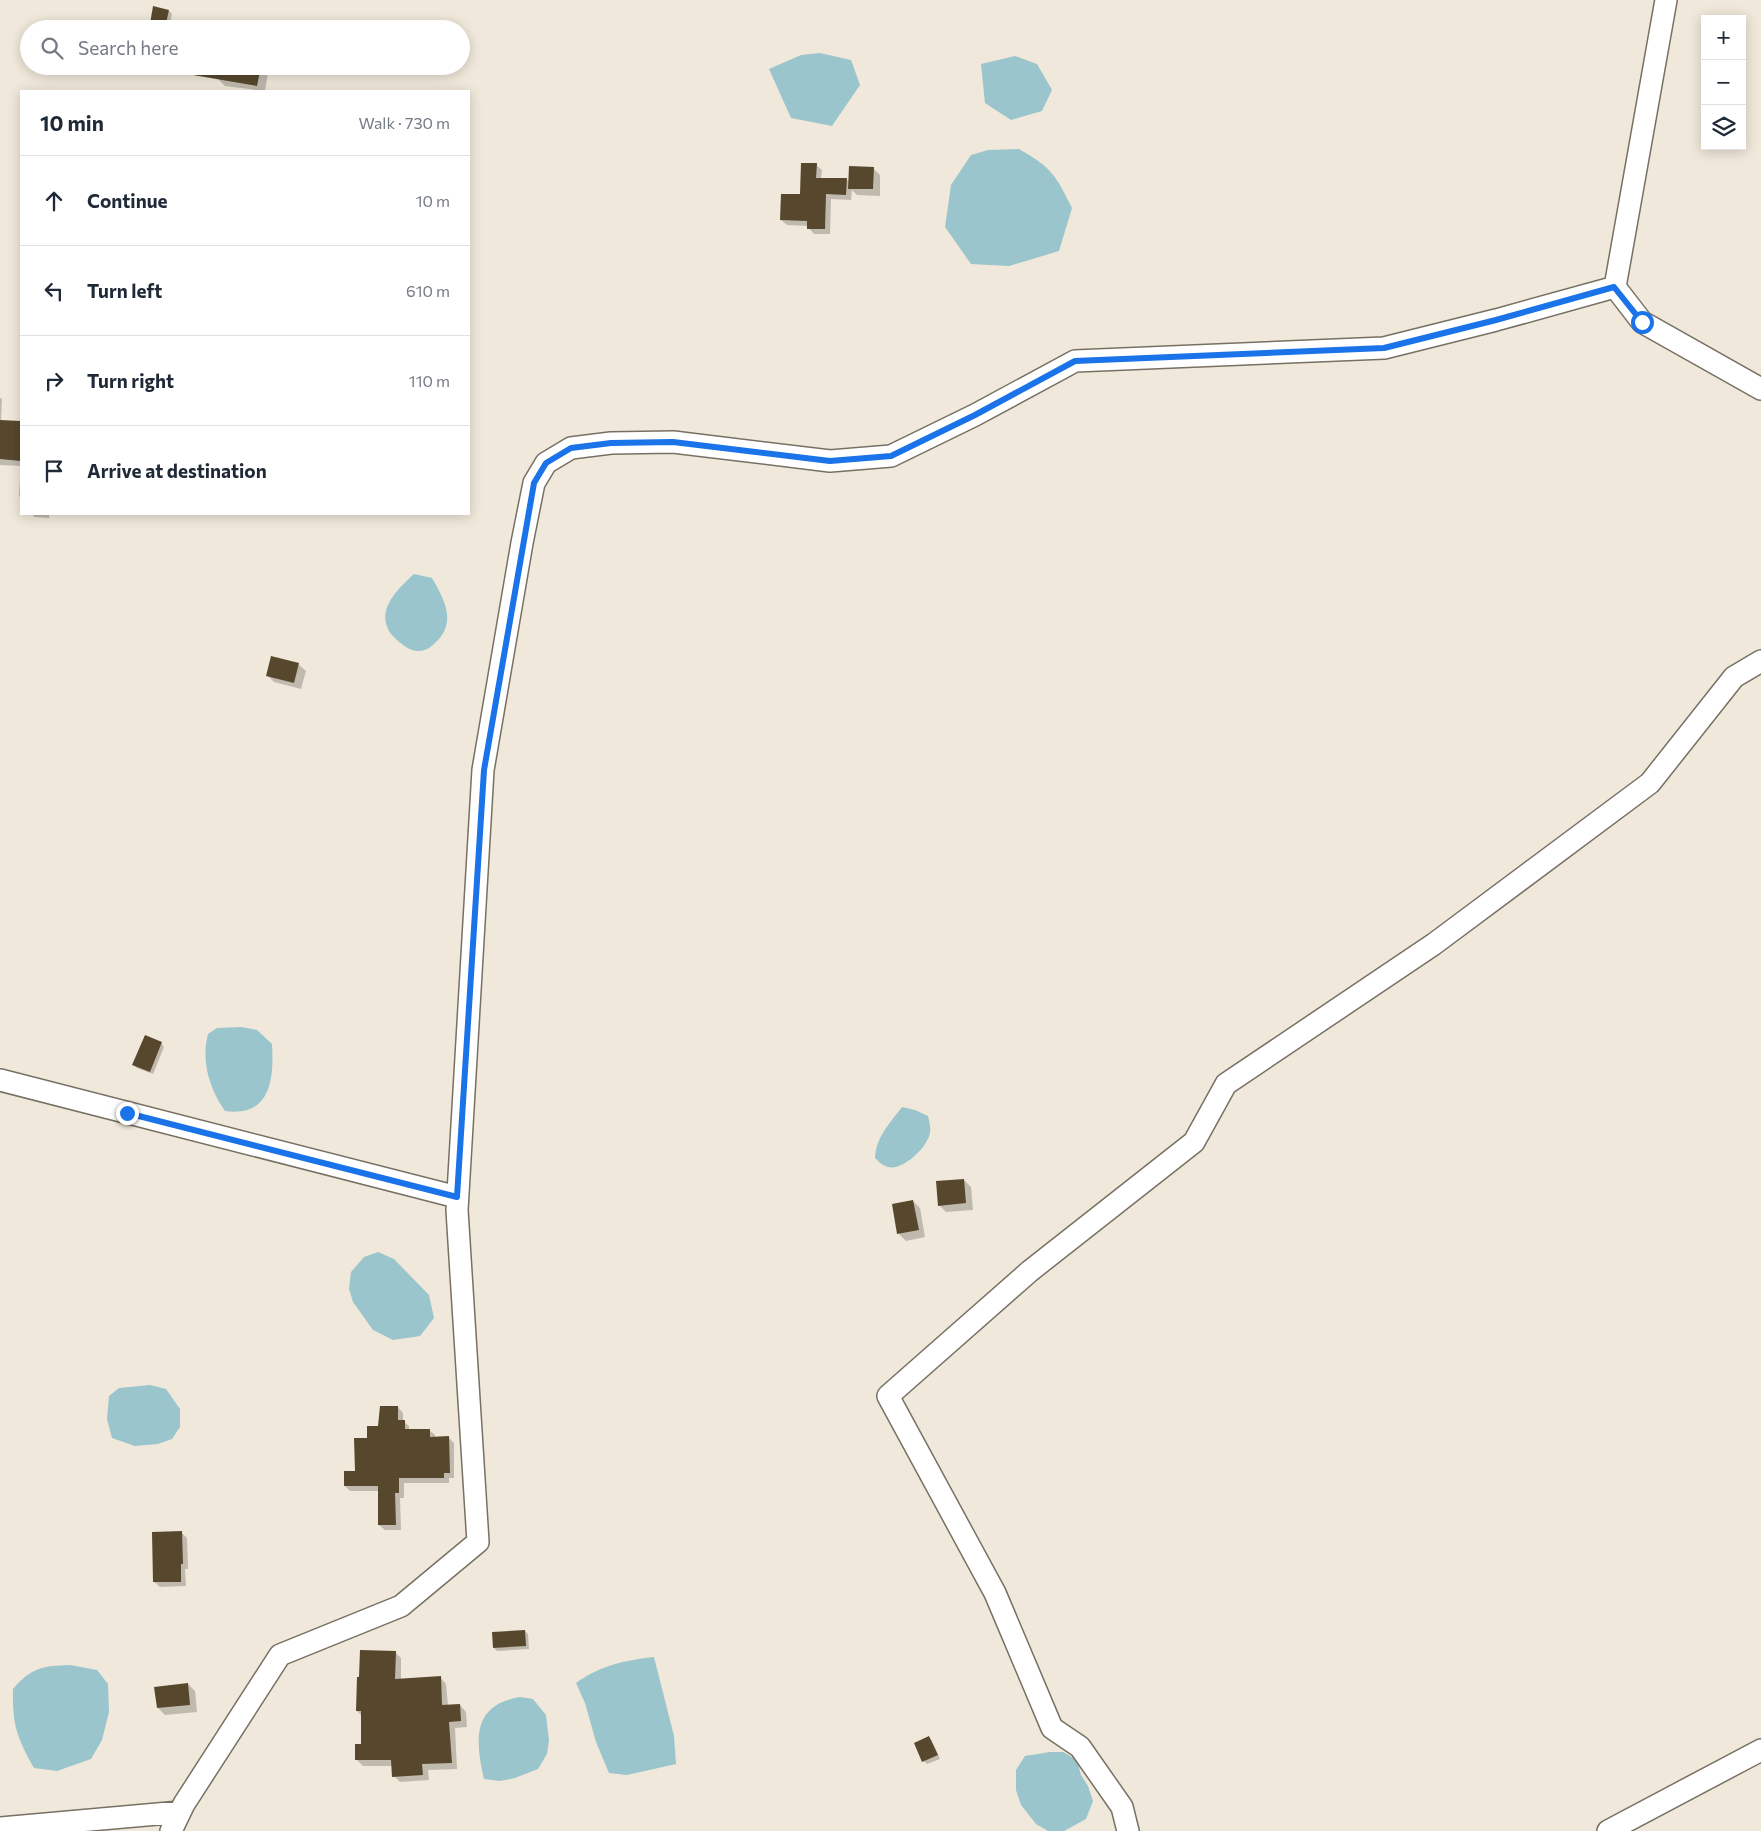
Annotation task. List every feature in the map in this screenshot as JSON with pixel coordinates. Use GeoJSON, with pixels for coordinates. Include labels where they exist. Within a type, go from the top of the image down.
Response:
{"type":"FeatureCollection","features":[{"type":"Feature","properties":{"kind":"street"},"geometry":{"type":"LineString","coordinates":[[1666,0],[1614,287],[1642,322],[1761,389]]}},
{"type":"Feature","properties":{"kind":"street"},"geometry":{"type":"LineString","coordinates":[[171,1831],[180,1812],[280,1656],[401,1606],[478,1542],[457,1197],[484,770],[534,483],[546,463],[571,448],[611,443],[673,442],[830,461],[891,456],[975,415],[1075,361],[1384,348],[1496,320],[1614,287]]}},
{"type":"Feature","properties":{"kind":"street"},"geometry":{"type":"LineString","coordinates":[[1128,1831],[1122,1807],[1080,1747],[1052,1728],[994,1593],[888,1396],[1030,1271],[1194,1142],[1226,1084],[1434,944],[1650,783],[1734,677],[1761,660]]}},
{"type":"Feature","properties":{"kind":"street"},"geometry":{"type":"LineString","coordinates":[[0,1080],[457,1197]]}},
{"type":"Feature","properties":{"kind":"street"},"geometry":{"type":"LineString","coordinates":[[1608,1831],[1761,1750]]}},
{"type":"Feature","properties":{"kind":"street"},"geometry":{"type":"LineString","coordinates":[[0,1828],[180,1812]]}},
{"type":"Feature","properties":{"kind":"water"},"geometry":{"type":"Polygon","coordinates":[[[820,53],[851,60],[860,85],[832,126],[791,118],[769,69],[801,55],[820,53]]]}},
{"type":"Feature","properties":{"kind":"water"},"geometry":{"type":"Polygon","coordinates":[[[1015,56],[1037,64],[1052,90],[1042,111],[1011,120],[985,103],[981,64],[1015,56]]]}},
{"type":"Feature","properties":{"kind":"water"},"geometry":{"type":"Polygon","coordinates":[[[1019,149],[1039,161],[1052,173],[1072,208],[1059,251],[1009,266],[971,264],[945,227],[951,185],[971,155],[988,150],[1019,149]]]}},
{"type":"Feature","properties":{"kind":"water"},"geometry":{"type":"Polygon","coordinates":[[[414,574],[432,578],[447,611],[446,627],[442,635],[435,643],[421,651],[409,649],[398,641],[390,632],[385,614],[393,597],[414,574]]]}},
{"type":"Feature","properties":{"kind":"water"},"geometry":{"type":"Polygon","coordinates":[[[241,1027],[257,1030],[272,1044],[270,1082],[261,1102],[252,1108],[240,1111],[225,1111],[219,1102],[208,1074],[205,1054],[206,1044],[208,1034],[217,1028],[241,1027]]]}},
{"type":"Feature","properties":{"kind":"water"},"geometry":{"type":"Polygon","coordinates":[[[902,1107],[928,1116],[930,1126],[929,1138],[908,1161],[901,1165],[888,1167],[882,1165],[875,1158],[876,1150],[884,1131],[902,1107]]]}},
{"type":"Feature","properties":{"kind":"water"},"geometry":{"type":"Polygon","coordinates":[[[378,1252],[394,1259],[429,1295],[434,1318],[420,1336],[393,1340],[373,1330],[353,1302],[349,1289],[351,1272],[364,1257],[378,1252]]]}},
{"type":"Feature","properties":{"kind":"water"},"geometry":{"type":"Polygon","coordinates":[[[150,1385],[166,1389],[180,1409],[180,1427],[172,1439],[158,1444],[135,1446],[112,1438],[107,1419],[109,1396],[119,1388],[150,1385]]]}},
{"type":"Feature","properties":{"kind":"water"},"geometry":{"type":"Polygon","coordinates":[[[654,1657],[674,1736],[676,1764],[627,1775],[609,1773],[596,1742],[585,1703],[576,1683],[603,1668],[654,1657]]]}},
{"type":"Feature","properties":{"kind":"water"},"geometry":{"type":"Polygon","coordinates":[[[70,1665],[97,1670],[108,1684],[109,1712],[102,1740],[91,1759],[57,1771],[34,1768],[23,1748],[17,1730],[13,1712],[13,1689],[26,1676],[38,1669],[70,1665]]]}},
{"type":"Feature","properties":{"kind":"water"},"geometry":{"type":"Polygon","coordinates":[[[520,1697],[533,1699],[546,1715],[549,1740],[547,1754],[538,1769],[515,1778],[500,1781],[484,1779],[479,1751],[479,1738],[485,1716],[504,1701],[520,1697]]]}},
{"type":"Feature","properties":{"kind":"water"},"geometry":{"type":"Polygon","coordinates":[[[1063,1752],[1077,1760],[1081,1775],[1088,1786],[1093,1801],[1086,1819],[1064,1831],[1048,1831],[1036,1824],[1021,1805],[1016,1790],[1016,1770],[1025,1756],[1063,1752]]]}},
{"type":"Feature","properties":{"kind":"building"},"geometry":{"type":"Polygon","coordinates":[[[153,6],[169,10],[167,20],[151,20],[153,6]]]}},
{"type":"Feature","properties":{"kind":"building"},"geometry":{"type":"Polygon","coordinates":[[[193,75],[259,75],[257,86],[193,75]]]}},
{"type":"Feature","properties":{"kind":"building"},"geometry":{"type":"Polygon","coordinates":[[[801,163],[817,163],[816,178],[847,178],[846,195],[826,194],[825,229],[807,229],[807,221],[780,220],[781,194],[800,194],[801,163]]]}},
{"type":"Feature","properties":{"kind":"building"},"geometry":{"type":"Polygon","coordinates":[[[849,166],[874,167],[873,189],[848,189],[849,166]]]}},
{"type":"Feature","properties":{"kind":"building"},"geometry":{"type":"Polygon","coordinates":[[[0,420],[20,421],[20,461],[0,459],[0,420]]]}},
{"type":"Feature","properties":{"kind":"building"},"geometry":{"type":"Polygon","coordinates":[[[271,656],[299,663],[294,683],[266,676],[271,656]]]}},
{"type":"Feature","properties":{"kind":"building"},"geometry":{"type":"Polygon","coordinates":[[[145,1035],[162,1042],[150,1072],[132,1065],[145,1035]]]}},
{"type":"Feature","properties":{"kind":"building"},"geometry":{"type":"Polygon","coordinates":[[[964,1179],[966,1203],[938,1206],[936,1181],[964,1179]]]}},
{"type":"Feature","properties":{"kind":"building"},"geometry":{"type":"Polygon","coordinates":[[[913,1200],[919,1230],[897,1234],[892,1204],[913,1200]]]}},
{"type":"Feature","properties":{"kind":"building"},"geometry":{"type":"Polygon","coordinates":[[[380,1406],[398,1406],[398,1420],[405,1420],[405,1429],[430,1429],[430,1437],[449,1436],[450,1473],[444,1473],[444,1478],[399,1478],[399,1493],[395,1493],[396,1525],[378,1525],[378,1486],[344,1486],[344,1471],[355,1471],[354,1438],[367,1438],[367,1426],[378,1426],[380,1406]]]}},
{"type":"Feature","properties":{"kind":"building"},"geometry":{"type":"Polygon","coordinates":[[[182,1531],[183,1564],[181,1564],[181,1582],[153,1582],[152,1532],[182,1531]]]}},
{"type":"Feature","properties":{"kind":"building"},"geometry":{"type":"Polygon","coordinates":[[[525,1630],[526,1646],[493,1648],[492,1632],[525,1630]]]}},
{"type":"Feature","properties":{"kind":"building"},"geometry":{"type":"Polygon","coordinates":[[[360,1650],[396,1651],[395,1679],[441,1676],[442,1705],[460,1704],[461,1721],[449,1722],[452,1763],[422,1764],[423,1775],[392,1777],[391,1760],[355,1760],[355,1744],[361,1744],[361,1711],[356,1711],[360,1650]]]}},
{"type":"Feature","properties":{"kind":"building"},"geometry":{"type":"Polygon","coordinates":[[[188,1683],[190,1705],[157,1708],[154,1687],[188,1683]]]}},
{"type":"Feature","properties":{"kind":"building"},"geometry":{"type":"Polygon","coordinates":[[[929,1736],[938,1755],[922,1762],[914,1743],[929,1736]]]}},
{"type":"Feature","properties":{"kind":"route"},"geometry":{"type":"LineString","coordinates":[[127,1113],[457,1197],[484,770],[522,543],[534,483],[546,463],[571,448],[611,443],[673,442],[830,461],[891,456],[975,415],[1075,361],[1384,348],[1496,320],[1614,287],[1642,322]]}}]}
